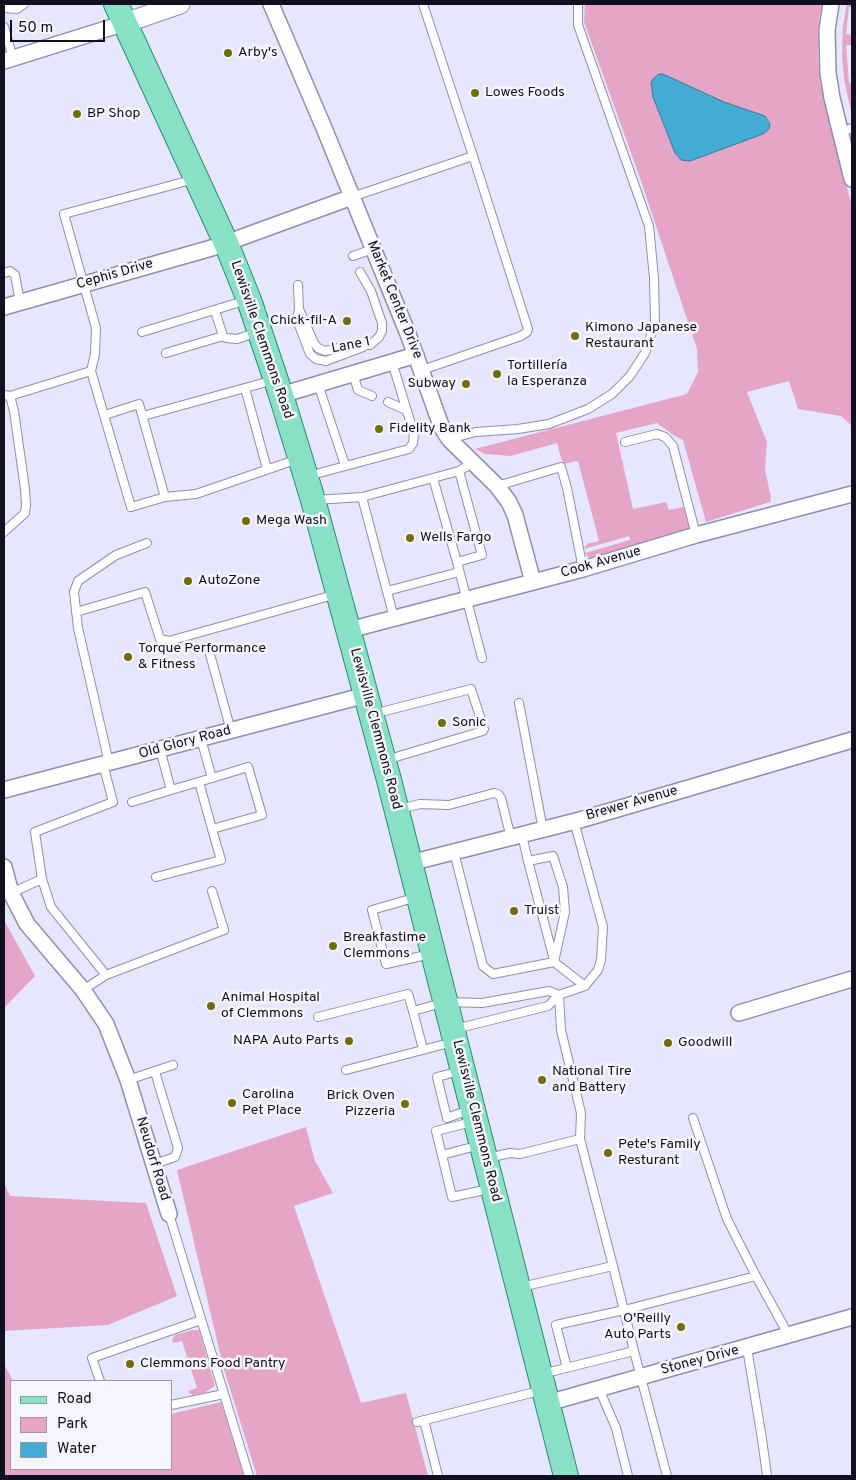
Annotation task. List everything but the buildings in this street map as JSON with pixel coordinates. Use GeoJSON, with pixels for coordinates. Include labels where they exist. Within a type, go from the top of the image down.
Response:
{"type":"FeatureCollection","features":[{"type":"Feature","properties":{"kind":"main road","name":"Lewisville Clemmons Road"},"geometry":{"type":"LineString","coordinates":[[121,13],[226,243],[249,300],[279,387],[313,500],[384,761],[494,1187],[566,1476]]}},
{"type":"Feature","properties":{"kind":"street"},"geometry":{"type":"LineString","coordinates":[[8,59],[121,13],[176,4]]}},
{"type":"Feature","properties":{"kind":"street","name":"Market Center Drive"},"geometry":{"type":"LineString","coordinates":[[271,4],[374,249],[422,370],[442,428],[449,439],[497,486],[509,502],[515,515],[533,582]]}},
{"type":"Feature","properties":{"kind":"street"},"geometry":{"type":"LineString","coordinates":[[830,4],[826,47],[828,73],[832,98],[846,130],[852,179]]}},
{"type":"Feature","properties":{"kind":"street","name":"Cephis Drive"},"geometry":{"type":"LineString","coordinates":[[4,307],[226,243],[352,197]]}},
{"type":"Feature","properties":{"kind":"street"},"geometry":{"type":"LineString","coordinates":[[279,387],[318,384],[416,355]]}},
{"type":"Feature","properties":{"kind":"street","name":"Cook Avenue"},"geometry":{"type":"LineString","coordinates":[[349,630],[583,569],[696,535],[852,494]]}},
{"type":"Feature","properties":{"kind":"street","name":"Old Glory Road"},"geometry":{"type":"LineString","coordinates":[[4,790],[231,730],[369,705]]}},
{"type":"Feature","properties":{"kind":"street","name":"Brewer Avenue"},"geometry":{"type":"LineString","coordinates":[[410,863],[543,830],[852,740]]}},
{"type":"Feature","properties":{"kind":"street","name":"Neudorf Road"},"geometry":{"type":"LineString","coordinates":[[4,867],[11,893],[27,924],[83,990],[106,1024],[128,1080],[169,1214]]}},
{"type":"Feature","properties":{"kind":"street"},"geometry":{"type":"LineString","coordinates":[[739,1013],[852,980]]}},
{"type":"Feature","properties":{"kind":"street","name":"Stoney Drive"},"geometry":{"type":"LineString","coordinates":[[544,1389],[601,1388],[852,1317]]}},
{"type":"Feature","properties":{"kind":"lane"},"geometry":{"type":"LineString","coordinates":[[4,8],[17,9],[24,4]]}},
{"type":"Feature","properties":{"kind":"lane"},"geometry":{"type":"LineString","coordinates":[[422,370],[522,336],[528,329],[423,4]]}},
{"type":"Feature","properties":{"kind":"lane"},"geometry":{"type":"LineString","coordinates":[[449,439],[476,432],[518,429],[548,424],[588,409],[612,394],[630,376],[645,353],[655,323],[654,278],[649,226],[578,26],[578,4]]}},
{"type":"Feature","properties":{"kind":"lane"},"geometry":{"type":"LineString","coordinates":[[4,27],[8,59]]}},
{"type":"Feature","properties":{"kind":"lane"},"geometry":{"type":"LineString","coordinates":[[352,197],[473,156]]}},
{"type":"Feature","properties":{"kind":"lane"},"geometry":{"type":"LineString","coordinates":[[197,179],[64,214],[96,328],[95,354],[91,371],[132,507],[165,497],[196,494],[267,469],[345,465],[409,450],[414,443],[414,434],[392,362]]}},
{"type":"Feature","properties":{"kind":"lane"},"geometry":{"type":"LineString","coordinates":[[353,256],[374,249]]}},
{"type":"Feature","properties":{"kind":"lane"},"geometry":{"type":"LineString","coordinates":[[4,273],[10,271],[15,275],[20,302]]}},
{"type":"Feature","properties":{"kind":"lane","name":"Lane 1"},"geometry":{"type":"LineString","coordinates":[[298,285],[300,309],[314,343],[318,348],[325,351],[354,345],[365,346],[376,342],[380,337],[382,323],[371,291],[360,272]]}},
{"type":"Feature","properties":{"kind":"lane"},"geometry":{"type":"LineString","coordinates":[[142,332],[249,300]]}},
{"type":"Feature","properties":{"kind":"lane"},"geometry":{"type":"LineString","coordinates":[[215,311],[223,336]]}},
{"type":"Feature","properties":{"kind":"lane"},"geometry":{"type":"LineString","coordinates":[[166,353],[223,336],[237,339],[260,331]]}},
{"type":"Feature","properties":{"kind":"lane"},"geometry":{"type":"LineString","coordinates":[[4,532],[25,513],[26,505],[18,431],[7,396],[91,371]]}},
{"type":"Feature","properties":{"kind":"lane"},"geometry":{"type":"LineString","coordinates":[[353,374],[358,390],[372,396]]}},
{"type":"Feature","properties":{"kind":"lane"},"geometry":{"type":"LineString","coordinates":[[318,384],[345,465]]}},
{"type":"Feature","properties":{"kind":"lane"},"geometry":{"type":"LineString","coordinates":[[143,416],[245,388],[279,387]]}},
{"type":"Feature","properties":{"kind":"lane"},"geometry":{"type":"LineString","coordinates":[[245,388],[267,469]]}},
{"type":"Feature","properties":{"kind":"lane"},"geometry":{"type":"LineString","coordinates":[[388,402],[406,410]]}},
{"type":"Feature","properties":{"kind":"lane"},"geometry":{"type":"LineString","coordinates":[[105,415],[139,404],[165,497]]}},
{"type":"Feature","properties":{"kind":"lane"},"geometry":{"type":"LineString","coordinates":[[625,442],[658,434],[665,437],[673,446],[696,535]]}},
{"type":"Feature","properties":{"kind":"lane"},"geometry":{"type":"LineString","coordinates":[[313,500],[362,497],[459,471],[472,463]]}},
{"type":"Feature","properties":{"kind":"lane"},"geometry":{"type":"LineString","coordinates":[[497,486],[561,467],[583,569]]}},
{"type":"Feature","properties":{"kind":"lane"},"geometry":{"type":"LineString","coordinates":[[457,562],[482,555],[459,471]]}},
{"type":"Feature","properties":{"kind":"lane"},"geometry":{"type":"LineString","coordinates":[[433,478],[482,658]]}},
{"type":"Feature","properties":{"kind":"lane"},"geometry":{"type":"LineString","coordinates":[[362,497],[394,618]]}},
{"type":"Feature","properties":{"kind":"lane"},"geometry":{"type":"LineString","coordinates":[[106,975],[51,907],[42,879],[35,832],[113,802],[78,628],[74,592],[78,581],[116,555],[147,543]]}},
{"type":"Feature","properties":{"kind":"lane"},"geometry":{"type":"LineString","coordinates":[[388,591],[459,572]]}},
{"type":"Feature","properties":{"kind":"lane"},"geometry":{"type":"LineString","coordinates":[[76,612],[145,592],[160,639],[169,640],[339,594]]}},
{"type":"Feature","properties":{"kind":"lane"},"geometry":{"type":"LineString","coordinates":[[208,647],[231,730]]}},
{"type":"Feature","properties":{"kind":"lane"},"geometry":{"type":"LineString","coordinates":[[369,705],[471,689],[484,729],[483,732],[384,761]]}},
{"type":"Feature","properties":{"kind":"lane"},"geometry":{"type":"LineString","coordinates":[[519,703],[543,830]]}},
{"type":"Feature","properties":{"kind":"lane"},"geometry":{"type":"LineString","coordinates":[[201,739],[212,778]]}},
{"type":"Feature","properties":{"kind":"lane"},"geometry":{"type":"LineString","coordinates":[[160,749],[171,790]]}},
{"type":"Feature","properties":{"kind":"lane"},"geometry":{"type":"LineString","coordinates":[[132,802],[248,767],[262,815],[212,829]]}},
{"type":"Feature","properties":{"kind":"lane"},"geometry":{"type":"LineString","coordinates":[[156,877],[221,860],[199,782]]}},
{"type":"Feature","properties":{"kind":"lane"},"geometry":{"type":"LineString","coordinates":[[396,810],[420,804],[449,805],[494,793],[498,794],[502,798],[528,861],[554,962],[585,986]]}},
{"type":"Feature","properties":{"kind":"lane"},"geometry":{"type":"LineString","coordinates":[[346,1070],[423,1050],[454,1035],[548,1006],[559,995],[585,986],[598,970],[602,960],[603,927],[574,821]]}},
{"type":"Feature","properties":{"kind":"lane"},"geometry":{"type":"LineString","coordinates":[[454,852],[483,966],[493,974],[554,962]]}},
{"type":"Feature","properties":{"kind":"lane"},"geometry":{"type":"LineString","coordinates":[[528,861],[553,856],[563,888],[565,912],[554,962]]}},
{"type":"Feature","properties":{"kind":"lane"},"geometry":{"type":"LineString","coordinates":[[11,893],[42,879]]}},
{"type":"Feature","properties":{"kind":"lane"},"geometry":{"type":"LineString","coordinates":[[83,990],[106,975],[224,930],[212,891]]}},
{"type":"Feature","properties":{"kind":"lane"},"geometry":{"type":"LineString","coordinates":[[419,897],[372,910],[386,964],[434,953]]}},
{"type":"Feature","properties":{"kind":"lane"},"geometry":{"type":"LineString","coordinates":[[413,1011],[446,1002],[482,1003],[549,991],[559,995]]}},
{"type":"Feature","properties":{"kind":"lane"},"geometry":{"type":"LineString","coordinates":[[318,1017],[408,994],[423,1050]]}},
{"type":"Feature","properties":{"kind":"lane"},"geometry":{"type":"LineString","coordinates":[[559,995],[562,1030],[581,1113],[580,1139],[667,1476]]}},
{"type":"Feature","properties":{"kind":"lane"},"geometry":{"type":"LineString","coordinates":[[128,1080],[173,1065]]}},
{"type":"Feature","properties":{"kind":"lane"},"geometry":{"type":"LineString","coordinates":[[154,1164],[175,1157],[178,1148],[155,1072]]}},
{"type":"Feature","properties":{"kind":"lane"},"geometry":{"type":"LineString","coordinates":[[475,1115],[436,1131],[452,1197],[494,1187]]}},
{"type":"Feature","properties":{"kind":"lane"},"geometry":{"type":"LineString","coordinates":[[693,1118],[727,1219],[789,1336]]}},
{"type":"Feature","properties":{"kind":"lane"},"geometry":{"type":"LineString","coordinates":[[442,1155],[484,1152],[520,1154],[580,1139]]}},
{"type":"Feature","properties":{"kind":"lane","name":"Neudorf Road"},"geometry":{"type":"LineString","coordinates":[[169,1214],[249,1476]]}},
{"type":"Feature","properties":{"kind":"lane"},"geometry":{"type":"LineString","coordinates":[[519,1288],[613,1266]]}},
{"type":"Feature","properties":{"kind":"lane"},"geometry":{"type":"LineString","coordinates":[[567,1368],[556,1326],[756,1276]]}},
{"type":"Feature","properties":{"kind":"lane"},"geometry":{"type":"LineString","coordinates":[[100,1380],[92,1358],[201,1320]]}},
{"type":"Feature","properties":{"kind":"lane"},"geometry":{"type":"LineString","coordinates":[[747,1348],[767,1476]]}},
{"type":"Feature","properties":{"kind":"lane"},"geometry":{"type":"LineString","coordinates":[[438,1476],[420,1420],[544,1389],[567,1368],[634,1351]]}},
{"type":"Feature","properties":{"kind":"lane"},"geometry":{"type":"LineString","coordinates":[[601,1388],[603,1398],[616,1428],[628,1476]]}},
{"type":"Feature","properties":{"kind":"lane"},"geometry":{"type":"LineString","coordinates":[[172,1405],[224,1394]]}},
{"type":"Feature","properties":{"kind":"green space"},"geometry":{"type":"Polygon","coordinates":[[[585,4],[822,4],[819,19],[818,56],[820,82],[852,207],[852,426],[841,416],[798,409],[789,381],[747,392],[767,442],[765,470],[771,497],[770,502],[706,522],[683,440],[657,423],[616,433],[633,509],[666,502],[669,510],[684,507],[690,530],[589,558],[585,553],[630,540],[629,536],[584,549],[587,544],[599,541],[578,461],[563,464],[557,443],[511,456],[485,454],[475,449],[687,394],[698,372],[697,349],[640,178],[584,22],[585,4]],[[651,87],[677,157],[690,161],[763,134],[769,129],[765,116],[724,102],[651,87]]]}},
{"type":"Feature","properties":{"kind":"green space"},"geometry":{"type":"Polygon","coordinates":[[[847,4],[852,4],[852,7],[849,7],[846,34],[852,35],[852,45],[846,45],[849,83],[852,83],[852,116],[844,79],[842,54],[843,25],[847,4]]]}},
{"type":"Feature","properties":{"kind":"green space"},"geometry":{"type":"Polygon","coordinates":[[[4,920],[35,976],[4,1008],[4,920]]]}},
{"type":"Feature","properties":{"kind":"green space"},"geometry":{"type":"Polygon","coordinates":[[[306,1127],[315,1161],[333,1193],[294,1206],[361,1403],[406,1393],[428,1476],[257,1476],[223,1366],[177,1170],[306,1127]]]}},
{"type":"Feature","properties":{"kind":"green space"},"geometry":{"type":"Polygon","coordinates":[[[4,1183],[10,1196],[146,1203],[177,1296],[108,1325],[4,1331],[4,1183]]]}},
{"type":"Feature","properties":{"kind":"green space"},"geometry":{"type":"Polygon","coordinates":[[[199,1330],[215,1386],[204,1393],[194,1395],[188,1391],[197,1388],[182,1341],[173,1343],[172,1340],[175,1335],[199,1330]]]}},
{"type":"Feature","properties":{"kind":"green space"},"geometry":{"type":"Polygon","coordinates":[[[4,1364],[12,1380],[10,1380],[10,1470],[172,1470],[172,1414],[221,1402],[244,1476],[4,1476],[4,1364]]]}},
{"type":"Feature","properties":{"kind":"water"},"geometry":{"type":"Polygon","coordinates":[[[659,74],[663,74],[724,102],[765,116],[770,124],[769,129],[763,134],[690,161],[681,160],[675,153],[653,97],[651,83],[659,74]]]}},
{"type":"Feature","properties":{"kind":"place","name":"Arby's"},"geometry":{"type":"Point","coordinates":[228,53]}},
{"type":"Feature","properties":{"kind":"place","name":"Lowes Foods"},"geometry":{"type":"Point","coordinates":[475,93]}},
{"type":"Feature","properties":{"kind":"place","name":"BP Shop"},"geometry":{"type":"Point","coordinates":[77,114]}},
{"type":"Feature","properties":{"kind":"place","name":"Chick-fil-A"},"geometry":{"type":"Point","coordinates":[347,321]}},
{"type":"Feature","properties":{"kind":"place","name":"Kimono Japanese Restaurant"},"geometry":{"type":"Point","coordinates":[575,336]}},
{"type":"Feature","properties":{"kind":"place","name":"Tortillería la Esperanza"},"geometry":{"type":"Point","coordinates":[497,374]}},
{"type":"Feature","properties":{"kind":"place","name":"Subway"},"geometry":{"type":"Point","coordinates":[466,384]}},
{"type":"Feature","properties":{"kind":"place","name":"Fidelity Bank"},"geometry":{"type":"Point","coordinates":[379,429]}},
{"type":"Feature","properties":{"kind":"place","name":"Mega Wash"},"geometry":{"type":"Point","coordinates":[246,521]}},
{"type":"Feature","properties":{"kind":"place","name":"Wells Fargo"},"geometry":{"type":"Point","coordinates":[410,538]}},
{"type":"Feature","properties":{"kind":"place","name":"AutoZone"},"geometry":{"type":"Point","coordinates":[188,581]}},
{"type":"Feature","properties":{"kind":"place","name":"Torque Performance & Fitness"},"geometry":{"type":"Point","coordinates":[128,657]}},
{"type":"Feature","properties":{"kind":"place","name":"Sonic"},"geometry":{"type":"Point","coordinates":[442,723]}},
{"type":"Feature","properties":{"kind":"place","name":"Truist"},"geometry":{"type":"Point","coordinates":[514,911]}},
{"type":"Feature","properties":{"kind":"place","name":"Breakfastime Clemmons"},"geometry":{"type":"Point","coordinates":[333,946]}},
{"type":"Feature","properties":{"kind":"place","name":"Animal Hospital of Clemmons"},"geometry":{"type":"Point","coordinates":[211,1006]}},
{"type":"Feature","properties":{"kind":"place","name":"NAPA Auto Parts"},"geometry":{"type":"Point","coordinates":[349,1041]}},
{"type":"Feature","properties":{"kind":"place","name":"Goodwill"},"geometry":{"type":"Point","coordinates":[668,1043]}},
{"type":"Feature","properties":{"kind":"place","name":"National Tire and Battery"},"geometry":{"type":"Point","coordinates":[542,1080]}},
{"type":"Feature","properties":{"kind":"place","name":"Carolina Pet Place"},"geometry":{"type":"Point","coordinates":[232,1103]}},
{"type":"Feature","properties":{"kind":"place","name":"Brick Oven Pizzeria"},"geometry":{"type":"Point","coordinates":[405,1104]}},
{"type":"Feature","properties":{"kind":"place","name":"Pete's Family Resturant"},"geometry":{"type":"Point","coordinates":[608,1153]}},
{"type":"Feature","properties":{"kind":"place","name":"O'Reilly Auto Parts"},"geometry":{"type":"Point","coordinates":[681,1327]}},
{"type":"Feature","properties":{"kind":"place","name":"Clemmons Food Pantry"},"geometry":{"type":"Point","coordinates":[130,1364]}}]}
